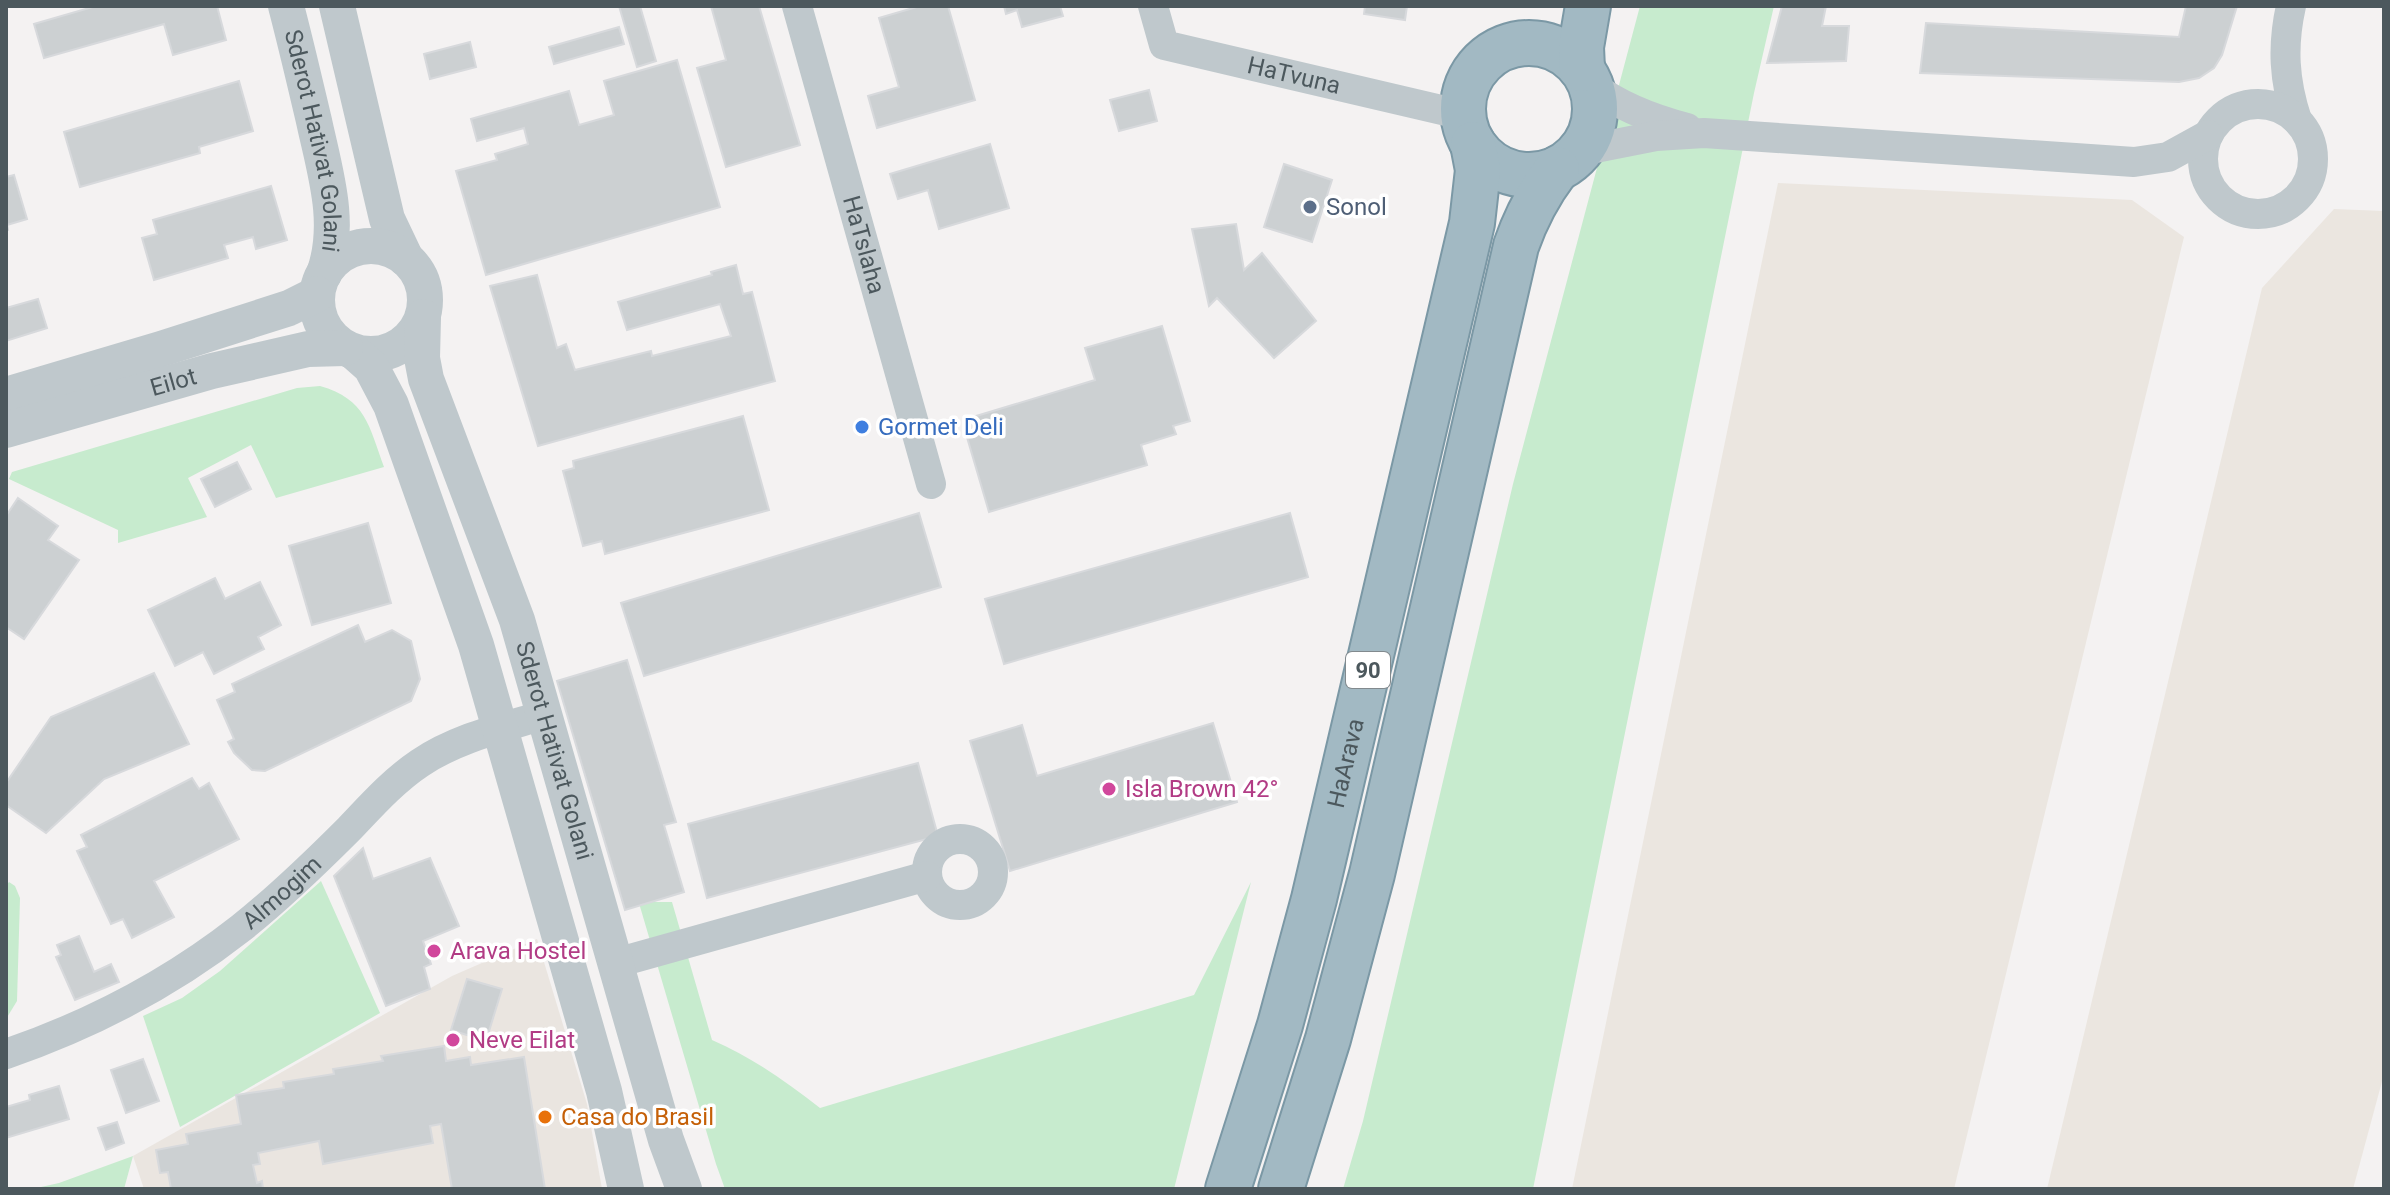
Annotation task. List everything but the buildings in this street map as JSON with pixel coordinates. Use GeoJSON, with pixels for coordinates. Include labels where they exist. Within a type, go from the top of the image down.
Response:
{"type":"FeatureCollection","features":[{"type":"Feature","properties":{"kind":"highway"},"geometry":{"type":"LineString","coordinates":[[1504,48],[1531,6]]}},
{"type":"Feature","properties":{"kind":"highway"},"geometry":{"type":"LineString","coordinates":[[1587,77],[1581,47],[1588,6]]}},
{"type":"Feature","properties":{"kind":"highway"},"geometry":{"type":"LineString","coordinates":[[1537,42],[1557,48],[1576,60],[1596,98],[1595,120],[1588,140],[1568,160],[1536,175],[1514,173],[1493,165],[1477,150],[1468,129],[1466,86],[1477,67],[1493,52],[1504,48],[1514,43],[1537,42]]}},
{"type":"Feature","properties":{"kind":"highway","name":"HaArava"},"geometry":{"type":"LineString","coordinates":[[1228,1189],[1280,1025],[1331,830],[1472,223],[1478,170],[1468,129]]}},
{"type":"Feature","properties":{"kind":"highway","name":"HaArava"},"geometry":{"type":"LineString","coordinates":[[1281,1189],[1328,1039],[1369,887],[1516,246],[1539,192],[1568,160]]}},
{"type":"Feature","properties":{"kind":"street","name":"Sderot Hativat Golani"},"geometry":{"type":"LineString","coordinates":[[286,6],[330,197],[332,239],[320,284]]}},
{"type":"Feature","properties":{"kind":"street"},"geometry":{"type":"LineString","coordinates":[[337,6],[387,219],[406,259],[419,275],[425,307],[413,335],[396,348],[375,354],[350,350],[336,342],[319,315],[320,284],[337,259],[356,248],[378,247],[406,259]]}},
{"type":"Feature","properties":{"kind":"street","name":"HaTslaha"},"geometry":{"type":"LineString","coordinates":[[797,6],[931,484]]}},
{"type":"Feature","properties":{"kind":"street","name":"HaTvuna"},"geometry":{"type":"LineString","coordinates":[[1153,6],[1164,45],[1468,129]]}},
{"type":"Feature","properties":{"kind":"street"},"geometry":{"type":"LineString","coordinates":[[2134,162],[2182,152],[2208,135],[2219,120],[2246,102],[2272,60],[2289,12]]}},
{"type":"Feature","properties":{"kind":"street"},"geometry":{"type":"LineString","coordinates":[[2289,12],[2284,62],[2290,101],[2297,120]]}},
{"type":"Feature","properties":{"kind":"street"},"geometry":{"type":"LineString","coordinates":[[1587,77],[1605,96],[1634,111],[1704,133]]}},
{"type":"Feature","properties":{"kind":"street"},"geometry":{"type":"LineString","coordinates":[[1568,160],[1656,136],[1704,133],[2134,162],[2182,173],[2210,189],[2226,205],[2252,215],[2265,214],[2289,205],[2306,188],[2312,174],[2312,145],[2306,131],[2283,110],[2268,105],[2251,104],[2235,109]]}},
{"type":"Feature","properties":{"kind":"street"},"geometry":{"type":"LineString","coordinates":[[2208,135],[2202,157],[2210,189]]}},
{"type":"Feature","properties":{"kind":"street","name":"Eilot"},"geometry":{"type":"LineString","coordinates":[[6,395],[289,308],[320,284]]}},
{"type":"Feature","properties":{"kind":"street","name":"Sderot Hativat Golani"},"geometry":{"type":"LineString","coordinates":[[423,317],[422,358],[426,379],[510,599],[666,1140],[684,1189]]}},
{"type":"Feature","properties":{"kind":"street","name":"Eilot"},"geometry":{"type":"LineString","coordinates":[[6,430],[212,371],[308,349],[350,350]]}},
{"type":"Feature","properties":{"kind":"street","name":"Sderot Hativat Golani"},"geometry":{"type":"LineString","coordinates":[[350,350],[371,367],[391,405],[469,625],[604,1091],[626,1189]]}},
{"type":"Feature","properties":{"kind":"street","name":"Almogim"},"geometry":{"type":"LineString","coordinates":[[6,1054],[78,1026],[155,987],[198,960],[281,895],[417,764],[446,748],[544,715]]}},
{"type":"Feature","properties":{"kind":"street"},"geometry":{"type":"LineString","coordinates":[[616,963],[927,876]]}},
{"type":"Feature","properties":{"kind":"shaded area","name":"Neve Eilat"},"geometry":{"type":"Polygon","coordinates":[[[537,939],[587,1104],[602,1189],[144,1189],[133,1156],[452,976],[537,939]]]}},
{"type":"Feature","properties":{"kind":"green space"},"geometry":{"type":"Polygon","coordinates":[[[1640,6],[1774,6],[1533,1189],[1343,1189],[1363,1121],[1513,484],[1640,6]]]}},
{"type":"Feature","properties":{"kind":"green space"},"geometry":{"type":"Polygon","coordinates":[[[320,386],[347,398],[357,407],[369,427],[384,467],[276,498],[251,445],[188,478],[207,517],[118,543],[118,530],[9,479],[12,472],[297,388],[320,386]]]}},
{"type":"Feature","properties":{"kind":"green space"},"geometry":{"type":"Polygon","coordinates":[[[321,881],[380,1013],[180,1127],[143,1016],[182,998],[220,971],[321,881]]]}},
{"type":"Feature","properties":{"kind":"green space"},"geometry":{"type":"Polygon","coordinates":[[[9,882],[15,886],[20,898],[17,1001],[6,1019],[6,886],[9,882]]]}},
{"type":"Feature","properties":{"kind":"green space"},"geometry":{"type":"Polygon","coordinates":[[[1251,882],[1174,1189],[725,1189],[636,893],[644,902],[672,902],[712,1040],[755,1062],[820,1108],[1194,995],[1251,882]]]}},
{"type":"Feature","properties":{"kind":"green space"},"geometry":{"type":"Polygon","coordinates":[[[133,1156],[124,1189],[32,1189],[59,1183],[133,1156]]]}},
{"type":"Feature","properties":{"kind":"sand"},"geometry":{"type":"Polygon","coordinates":[[[1778,183],[2132,200],[2184,237],[1954,1189],[1572,1189],[1778,183]]]}},
{"type":"Feature","properties":{"kind":"sand"},"geometry":{"type":"Polygon","coordinates":[[[2334,209],[2384,211],[2384,1074],[2353,1189],[2047,1189],[2262,288],[2334,209]]]}},
{"type":"Feature","properties":{"kind":"place","name":"Sonol"},"geometry":{"type":"Point","coordinates":[1310,207]}},
{"type":"Feature","properties":{"kind":"place","name":"Gormet Deli"},"geometry":{"type":"Point","coordinates":[862,427]}},
{"type":"Feature","properties":{"kind":"place","name":"Isla Brown 42°"},"geometry":{"type":"Point","coordinates":[1109,789]}},
{"type":"Feature","properties":{"kind":"place","name":"Arava Hostel"},"geometry":{"type":"Point","coordinates":[434,951]}},
{"type":"Feature","properties":{"kind":"place","name":"Neve Eilat"},"geometry":{"type":"Point","coordinates":[453,1040]}},
{"type":"Feature","properties":{"kind":"place","name":"Casa do Brasil"},"geometry":{"type":"Point","coordinates":[545,1117]}}]}
